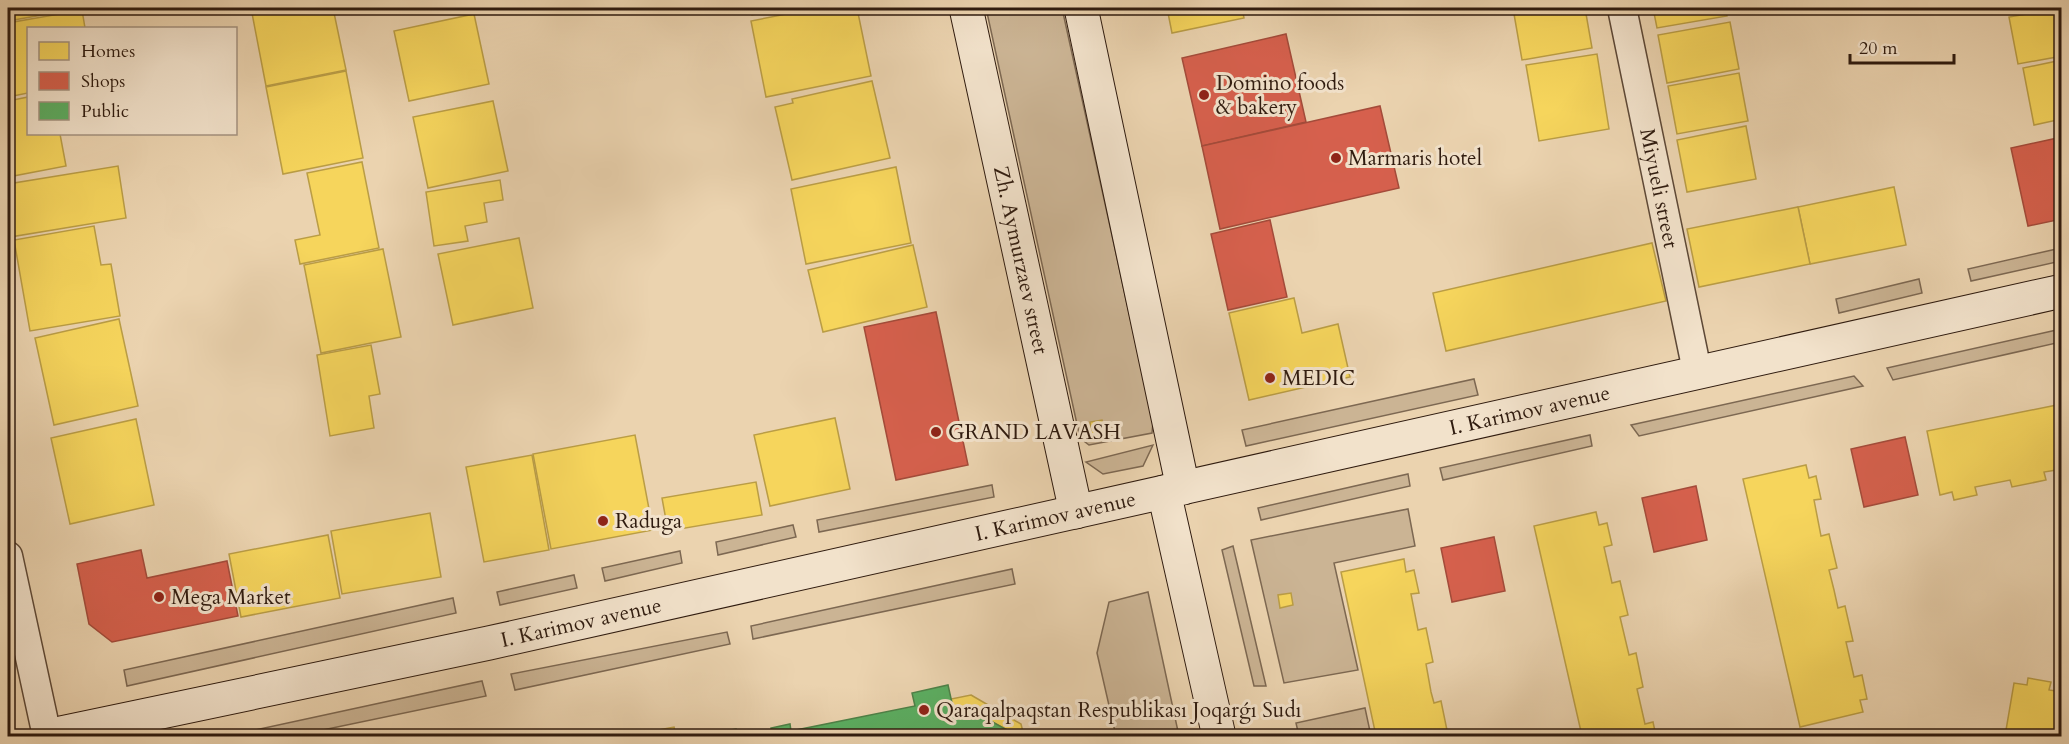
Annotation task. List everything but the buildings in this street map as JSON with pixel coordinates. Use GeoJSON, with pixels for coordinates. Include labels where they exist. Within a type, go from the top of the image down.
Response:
{"type":"FeatureCollection","features":[{"type":"Feature","properties":{"kind":"main road","name":"Zh. Aymurzaev street"},"geometry":{"type":"LineString","coordinates":[[966,8],[1076,512]]}},
{"type":"Feature","properties":{"kind":"main road"},"geometry":{"type":"LineString","coordinates":[[1080,8],[1174,490],[1219,736]]}},
{"type":"Feature","properties":{"kind":"main road","name":"I. Karimov avenue"},"geometry":{"type":"LineString","coordinates":[[47,736],[489,643],[2061,291]]}},
{"type":"Feature","properties":{"kind":"street","name":"Miyueli street"},"geometry":{"type":"LineString","coordinates":[[1622,8],[1697,371]]}},
{"type":"Feature","properties":{"kind":"street"},"geometry":{"type":"LineString","coordinates":[[8,556],[47,736]]}},
{"type":"Feature","properties":{"kind":"shaded area"},"geometry":{"type":"Polygon","coordinates":[[[986,8],[1062,8],[1153,422],[1152,433],[1089,445],[1080,438],[986,8]]]}},
{"type":"Feature","properties":{"kind":"shaded area"},"geometry":{"type":"Polygon","coordinates":[[[2061,248],[2061,261],[1971,281],[1968,269],[2061,248]]]}},
{"type":"Feature","properties":{"kind":"shaded area"},"geometry":{"type":"Polygon","coordinates":[[[1919,279],[1922,293],[1839,313],[1836,299],[1919,279]]]}},
{"type":"Feature","properties":{"kind":"shaded area"},"geometry":{"type":"Polygon","coordinates":[[[2061,329],[2061,342],[1893,380],[1887,368],[2061,329]]]}},
{"type":"Feature","properties":{"kind":"shaded area"},"geometry":{"type":"Polygon","coordinates":[[[1854,376],[1863,386],[1639,436],[1631,425],[1854,376]]]}},
{"type":"Feature","properties":{"kind":"shaded area"},"geometry":{"type":"Polygon","coordinates":[[[1474,379],[1478,395],[1246,446],[1242,430],[1474,379]]]}},
{"type":"Feature","properties":{"kind":"shaded area"},"geometry":{"type":"Polygon","coordinates":[[[1590,435],[1592,446],[1443,480],[1440,468],[1590,435]]]}},
{"type":"Feature","properties":{"kind":"shaded area"},"geometry":{"type":"Polygon","coordinates":[[[1153,445],[1143,466],[1103,474],[1086,462],[1153,445]]]}},
{"type":"Feature","properties":{"kind":"shaded area"},"geometry":{"type":"Polygon","coordinates":[[[1408,474],[1410,486],[1261,520],[1258,508],[1408,474]]]}},
{"type":"Feature","properties":{"kind":"shaded area"},"geometry":{"type":"Polygon","coordinates":[[[992,485],[994,497],[819,532],[817,520],[992,485]]]}},
{"type":"Feature","properties":{"kind":"shaded area"},"geometry":{"type":"Polygon","coordinates":[[[1408,509],[1415,546],[1334,563],[1358,670],[1284,683],[1251,540],[1408,509]]]}},
{"type":"Feature","properties":{"kind":"shaded area"},"geometry":{"type":"Polygon","coordinates":[[[793,525],[796,537],[718,555],[716,542],[793,525]]]}},
{"type":"Feature","properties":{"kind":"shaded area"},"geometry":{"type":"Polygon","coordinates":[[[1233,546],[1266,686],[1254,686],[1222,550],[1233,546]]]}},
{"type":"Feature","properties":{"kind":"shaded area"},"geometry":{"type":"Polygon","coordinates":[[[680,551],[682,563],[605,581],[602,568],[680,551]]]}},
{"type":"Feature","properties":{"kind":"shaded area"},"geometry":{"type":"Polygon","coordinates":[[[1012,569],[1015,584],[753,639],[751,626],[1012,569]]]}},
{"type":"Feature","properties":{"kind":"shaded area"},"geometry":{"type":"Polygon","coordinates":[[[574,575],[577,588],[500,605],[497,592],[574,575]]]}},
{"type":"Feature","properties":{"kind":"shaded area"},"geometry":{"type":"Polygon","coordinates":[[[1148,592],[1179,736],[1116,736],[1097,653],[1109,602],[1148,592]]]}},
{"type":"Feature","properties":{"kind":"shaded area"},"geometry":{"type":"Polygon","coordinates":[[[453,598],[456,613],[127,686],[124,670],[453,598]]]}},
{"type":"Feature","properties":{"kind":"shaded area"},"geometry":{"type":"Polygon","coordinates":[[[727,632],[730,644],[515,690],[511,674],[727,632]]]}},
{"type":"Feature","properties":{"kind":"shaded area"},"geometry":{"type":"Polygon","coordinates":[[[482,681],[486,696],[294,736],[227,736],[482,681]]]}},
{"type":"Feature","properties":{"kind":"shaded area"},"geometry":{"type":"Polygon","coordinates":[[[1365,708],[1371,736],[1299,736],[1296,723],[1365,708]]]}},
{"type":"Feature","properties":{"kind":"place","name":"Domino foods & bakery"},"geometry":{"type":"Point","coordinates":[1204,95]}},
{"type":"Feature","properties":{"kind":"place","name":"Marmaris hotel"},"geometry":{"type":"Point","coordinates":[1336,158]}},
{"type":"Feature","properties":{"kind":"place","name":"MEDIC"},"geometry":{"type":"Point","coordinates":[1270,378]}},
{"type":"Feature","properties":{"kind":"place","name":"GRAND LAVASH"},"geometry":{"type":"Point","coordinates":[936,432]}},
{"type":"Feature","properties":{"kind":"place","name":"Raduga"},"geometry":{"type":"Point","coordinates":[603,521]}},
{"type":"Feature","properties":{"kind":"place","name":"Mega Market"},"geometry":{"type":"Point","coordinates":[159,597]}},
{"type":"Feature","properties":{"kind":"place","name":"Qaraqalpaqstan Respublikası Joqarǵı Sudı"},"geometry":{"type":"Point","coordinates":[924,710]}}]}
